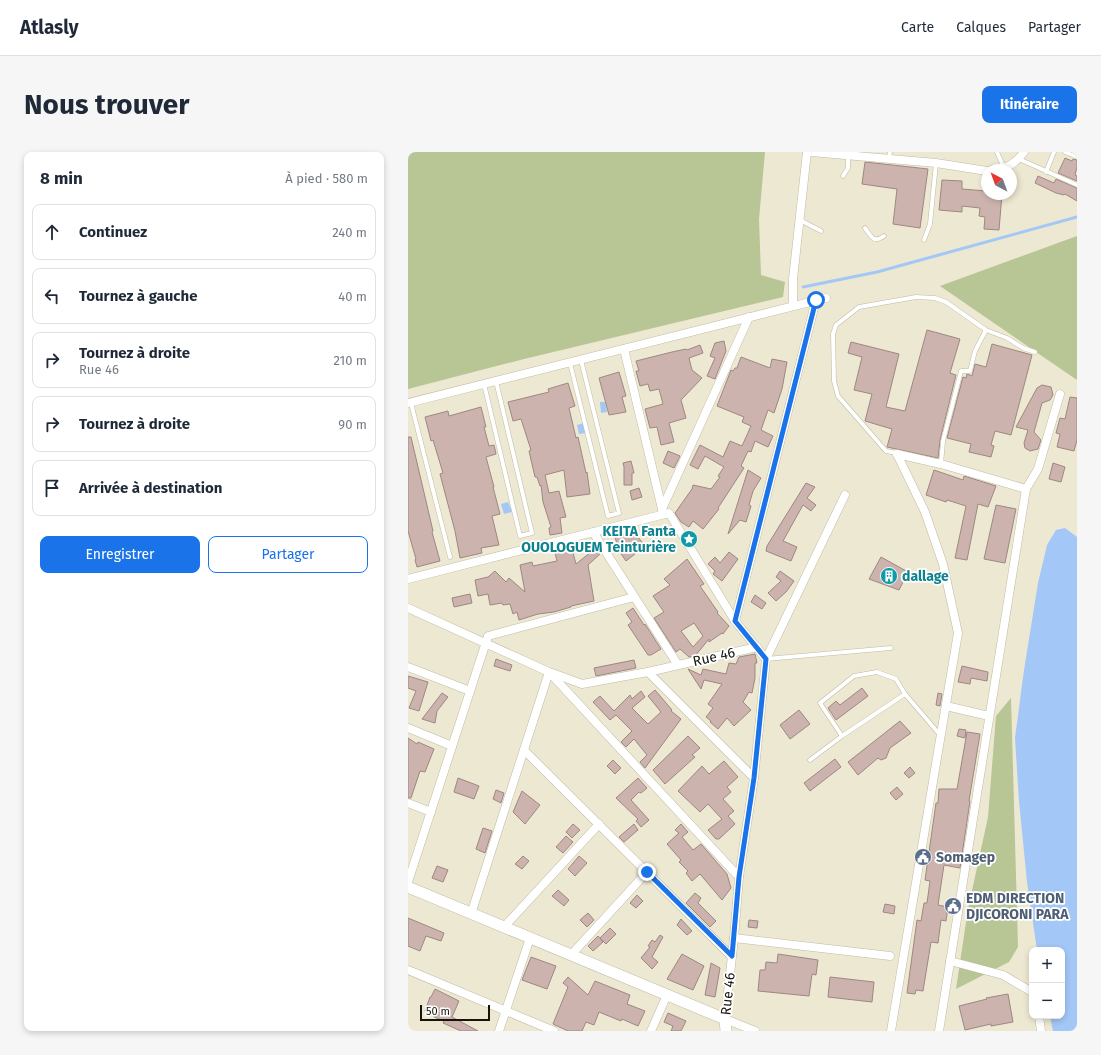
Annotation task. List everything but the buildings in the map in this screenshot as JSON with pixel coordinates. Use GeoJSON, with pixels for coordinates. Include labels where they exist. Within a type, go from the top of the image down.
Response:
{"type":"FeatureCollection","features":[{"type":"Feature","properties":{"kind":"street"},"geometry":{"type":"LineString","coordinates":[[793,306],[793,280],[807,152]]}},
{"type":"Feature","properties":{"kind":"street"},"geometry":{"type":"LineString","coordinates":[[811,152],[889,155],[981,169]]}},
{"type":"Feature","properties":{"kind":"street"},"geometry":{"type":"LineString","coordinates":[[1013,164],[1024,152]]}},
{"type":"Feature","properties":{"kind":"street"},"geometry":{"type":"LineString","coordinates":[[410,403],[826,298]]}},
{"type":"Feature","properties":{"kind":"street"},"geometry":{"type":"LineString","coordinates":[[735,621],[816,300]]}},
{"type":"Feature","properties":{"kind":"street"},"geometry":{"type":"LineString","coordinates":[[663,512],[749,317]]}},
{"type":"Feature","properties":{"kind":"street"},"geometry":{"type":"LineString","coordinates":[[624,349],[663,512]]}},
{"type":"Feature","properties":{"kind":"street"},"geometry":{"type":"LineString","coordinates":[[939,1031],[1026,489],[1038,468],[1060,394]]}},
{"type":"Feature","properties":{"kind":"street"},"geometry":{"type":"LineString","coordinates":[[897,454],[941,464],[1026,489]]}},
{"type":"Feature","properties":{"kind":"street"},"geometry":{"type":"LineString","coordinates":[[891,1031],[958,633],[943,564],[925,512],[897,454]]}},
{"type":"Feature","properties":{"kind":"street","name":"Rue 46"},"geometry":{"type":"LineString","coordinates":[[726,1031],[725,1019],[739,877],[754,778],[766,659],[845,495]]}},
{"type":"Feature","properties":{"kind":"street"},"geometry":{"type":"LineString","coordinates":[[408,579],[593,532],[663,512],[669,513],[735,621],[766,659]]}},
{"type":"Feature","properties":{"kind":"street"},"geometry":{"type":"LineString","coordinates":[[593,532],[678,665]]}},
{"type":"Feature","properties":{"kind":"street"},"geometry":{"type":"LineString","coordinates":[[408,882],[488,636],[634,597]]}},
{"type":"Feature","properties":{"kind":"street","name":"Rue 46"},"geometry":{"type":"LineString","coordinates":[[408,608],[549,672],[582,684],[648,672],[757,647]]}},
{"type":"Feature","properties":{"kind":"street"},"geometry":{"type":"LineString","coordinates":[[408,667],[470,691]]}},
{"type":"Feature","properties":{"kind":"street"},"geometry":{"type":"LineString","coordinates":[[471,914],[549,672],[739,877]]}},
{"type":"Feature","properties":{"kind":"street"},"geometry":{"type":"LineString","coordinates":[[648,672],[754,778]]}},
{"type":"Feature","properties":{"kind":"street"},"geometry":{"type":"LineString","coordinates":[[946,706],[989,716]]}},
{"type":"Feature","properties":{"kind":"street"},"geometry":{"type":"LineString","coordinates":[[408,728],[452,746]]}},
{"type":"Feature","properties":{"kind":"street"},"geometry":{"type":"LineString","coordinates":[[524,750],[732,956]]}},
{"type":"Feature","properties":{"kind":"street"},"geometry":{"type":"LineString","coordinates":[[408,804],[431,812]]}},
{"type":"Feature","properties":{"kind":"street"},"geometry":{"type":"LineString","coordinates":[[504,927],[600,824]]}},
{"type":"Feature","properties":{"kind":"street"},"geometry":{"type":"LineString","coordinates":[[571,955],[647,872]]}},
{"type":"Feature","properties":{"kind":"street"},"geometry":{"type":"LineString","coordinates":[[408,887],[755,1031]]}},
{"type":"Feature","properties":{"kind":"street"},"geometry":{"type":"LineString","coordinates":[[499,1031],[530,938]]}},
{"type":"Feature","properties":{"kind":"street"},"geometry":{"type":"LineString","coordinates":[[734,938],[890,956]]}},
{"type":"Feature","properties":{"kind":"street"},"geometry":{"type":"LineString","coordinates":[[950,961],[1003,975],[1029,990]]}},
{"type":"Feature","properties":{"kind":"street"},"geometry":{"type":"LineString","coordinates":[[408,970],[554,1031]]}},
{"type":"Feature","properties":{"kind":"street"},"geometry":{"type":"LineString","coordinates":[[651,1031],[666,995]]}},
{"type":"Feature","properties":{"kind":"street"},"geometry":{"type":"LineString","coordinates":[[1039,1019],[1041,1031]]}},
{"type":"Feature","properties":{"kind":"lane"},"geometry":{"type":"LineString","coordinates":[[997,152],[1002,164]]}},
{"type":"Feature","properties":{"kind":"lane"},"geometry":{"type":"LineString","coordinates":[[1046,172],[1054,152]]}},
{"type":"Feature","properties":{"kind":"lane"},"geometry":{"type":"LineString","coordinates":[[1065,152],[1077,157]]}},
{"type":"Feature","properties":{"kind":"lane"},"geometry":{"type":"LineString","coordinates":[[843,176],[848,168],[848,154]]}},
{"type":"Feature","properties":{"kind":"lane"},"geometry":{"type":"LineString","coordinates":[[1018,159],[1077,185]]}},
{"type":"Feature","properties":{"kind":"lane"},"geometry":{"type":"LineString","coordinates":[[924,240],[930,224],[936,163]]}},
{"type":"Feature","properties":{"kind":"lane"},"geometry":{"type":"LineString","coordinates":[[799,219],[821,231]]}},
{"type":"Feature","properties":{"kind":"lane"},"geometry":{"type":"LineString","coordinates":[[866,228],[875,240],[879,240],[884,236]]}},
{"type":"Feature","properties":{"kind":"lane"},"geometry":{"type":"LineString","coordinates":[[897,454],[886,451],[838,396],[834,381],[833,334],[836,325],[859,307],[916,297],[935,298],[946,302],[986,330],[1007,338],[1023,348],[1035,352]]}},
{"type":"Feature","properties":{"kind":"lane"},"geometry":{"type":"LineString","coordinates":[[941,464],[943,440],[961,371],[970,371],[975,351],[986,330]]}},
{"type":"Feature","properties":{"kind":"lane"},"geometry":{"type":"LineString","coordinates":[[570,362],[608,516],[619,513],[581,360]]}},
{"type":"Feature","properties":{"kind":"lane"},"geometry":{"type":"LineString","coordinates":[[484,384],[520,536],[532,534],[496,381]]}},
{"type":"Feature","properties":{"kind":"lane"},"geometry":{"type":"LineString","coordinates":[[410,403],[450,557]]}},
{"type":"Feature","properties":{"kind":"lane"},"geometry":{"type":"LineString","coordinates":[[766,659],[891,648]]}},
{"type":"Feature","properties":{"kind":"lane"},"geometry":{"type":"LineString","coordinates":[[842,736],[820,703],[854,676],[877,672],[896,679],[905,694],[941,736]]}},
{"type":"Feature","properties":{"kind":"lane"},"geometry":{"type":"LineString","coordinates":[[810,760],[842,736],[905,694]]}},
{"type":"Feature","properties":{"kind":"green space"},"geometry":{"type":"Polygon","coordinates":[[[408,152],[765,152],[759,219],[761,275],[785,282],[783,297],[524,359],[408,389],[408,152]]]}},
{"type":"Feature","properties":{"kind":"green space"},"geometry":{"type":"Polygon","coordinates":[[[1077,236],[1077,380],[940,286],[1077,236]]]}},
{"type":"Feature","properties":{"kind":"green space"},"geometry":{"type":"Polygon","coordinates":[[[1011,698],[1018,947],[1009,962],[956,989],[968,909],[988,817],[996,716],[1011,698]]]}},
{"type":"Feature","properties":{"kind":"water"},"geometry":{"type":"Polygon","coordinates":[[[600,402],[605,402],[607,412],[601,413],[600,402]]]}},
{"type":"Feature","properties":{"kind":"water"},"geometry":{"type":"Polygon","coordinates":[[[584,423],[586,433],[579,434],[577,425],[584,423]]]}},
{"type":"Feature","properties":{"kind":"water"},"geometry":{"type":"Polygon","coordinates":[[[508,502],[512,512],[504,514],[501,504],[508,502]]]}},
{"type":"Feature","properties":{"kind":"water"},"geometry":{"type":"Polygon","coordinates":[[[1065,528],[1077,537],[1077,1031],[1053,1031],[1051,1019],[1065,1019],[1065,947],[1037,947],[1027,882],[1019,801],[1015,738],[1038,583],[1047,545],[1056,530],[1065,528]]]}},
{"type":"Feature","properties":{"kind":"waterway"},"geometry":{"type":"LineString","coordinates":[[803,287],[877,272],[1077,217]]}},
{"type":"Feature","properties":{"kind":"place","name":"KEITA Fanta OUOLOGUEM Teinturière"},"geometry":{"type":"Point","coordinates":[689,539]}},
{"type":"Feature","properties":{"kind":"place","name":"dallage"},"geometry":{"type":"Point","coordinates":[889,576]}},
{"type":"Feature","properties":{"kind":"place","name":"Somagep"},"geometry":{"type":"Point","coordinates":[923,857]}},
{"type":"Feature","properties":{"kind":"place","name":"EDM DIRECTION DJICORONI PARA"},"geometry":{"type":"Point","coordinates":[953,906]}},
{"type":"Feature","properties":{"kind":"route"},"geometry":{"type":"LineString","coordinates":[[647,872],[732,956],[739,877],[754,778],[766,659],[735,621],[816,300]]}}]}
